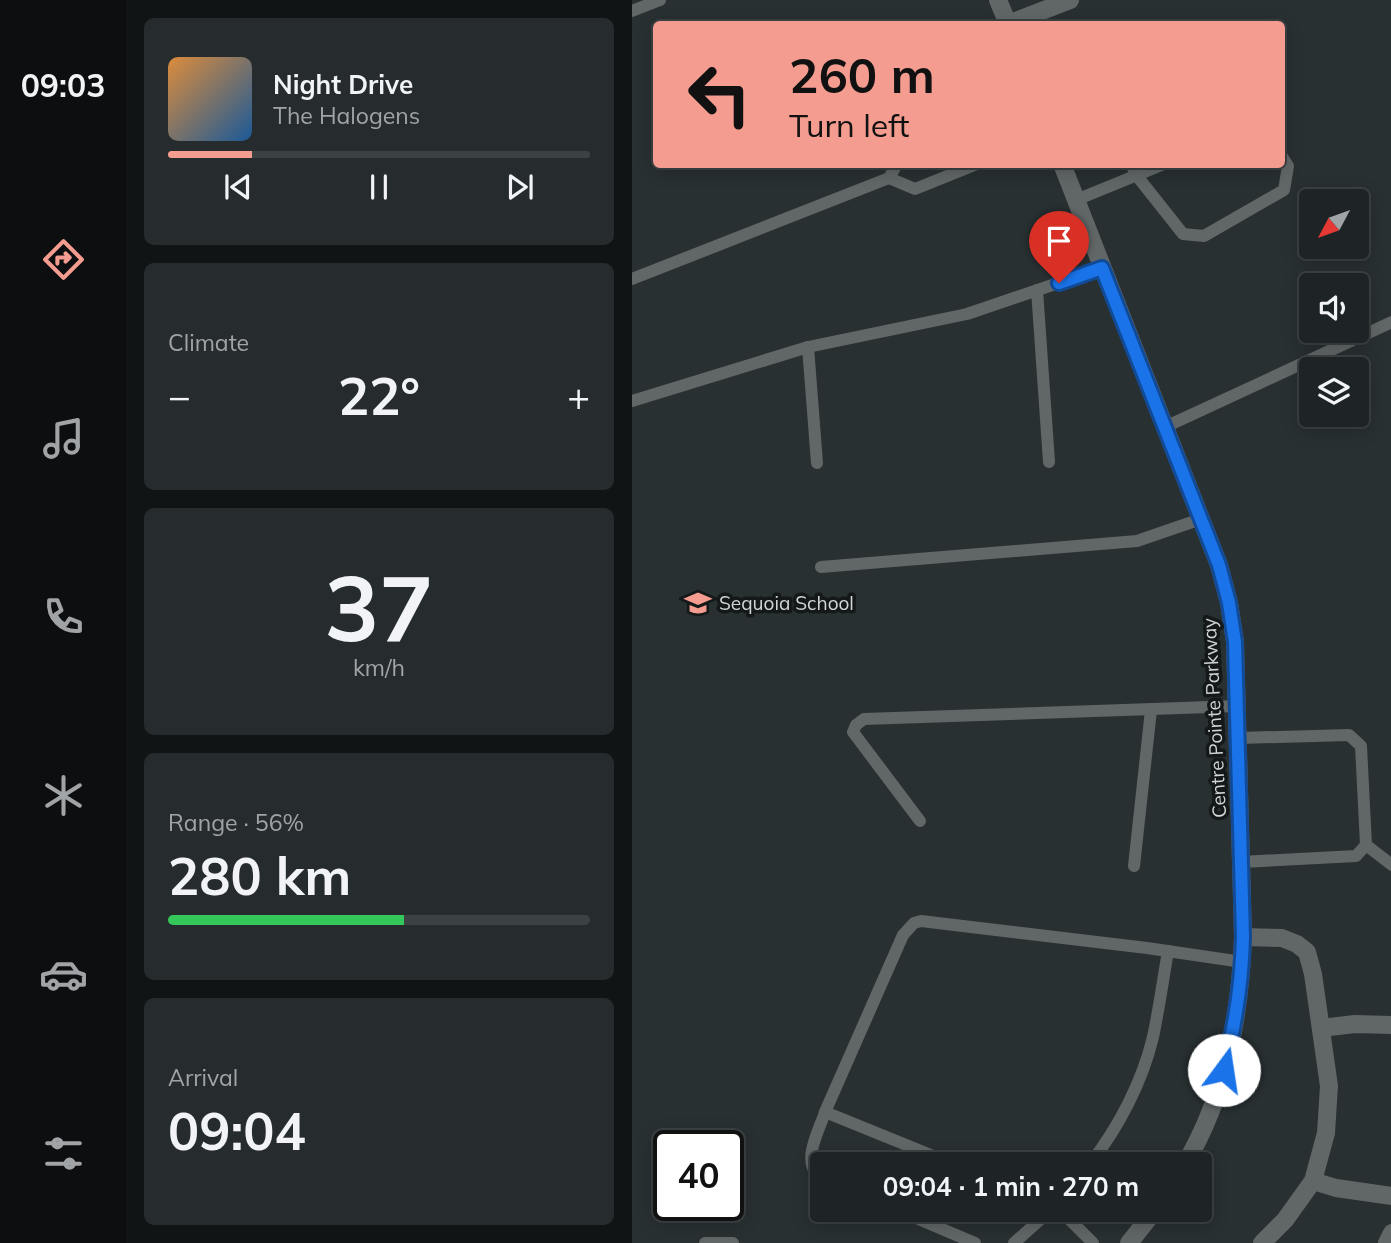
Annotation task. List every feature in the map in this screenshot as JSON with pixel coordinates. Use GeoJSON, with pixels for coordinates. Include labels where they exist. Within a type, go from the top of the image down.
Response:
{"type":"FeatureCollection","features":[{"type":"Feature","properties":{"kind":"street"},"geometry":{"type":"LineString","coordinates":[[998,0],[1007,21]]}},
{"type":"Feature","properties":{"kind":"street"},"geometry":{"type":"LineString","coordinates":[[1016,21],[1070,0]]}},
{"type":"Feature","properties":{"kind":"street","name":"Centre Pointe Parkway"},"geometry":{"type":"LineString","coordinates":[[1064,168],[1219,565],[1235,642],[1242,962],[1235,1027],[1224,1070],[1210,1113],[1191,1152]]}},
{"type":"Feature","properties":{"kind":"street"},"geometry":{"type":"LineString","coordinates":[[1243,937],[1282,938],[1307,952],[1313,974],[1329,1086],[1326,1133],[1313,1181],[1285,1220],[1262,1243]]}},
{"type":"Feature","properties":{"kind":"street"},"geometry":{"type":"LineString","coordinates":[[1321,1028],[1355,1024],[1391,1025]]}},
{"type":"Feature","properties":{"kind":"street"},"geometry":{"type":"LineString","coordinates":[[1313,1181],[1336,1188],[1391,1196]]}},
{"type":"Feature","properties":{"kind":"street"},"geometry":{"type":"LineString","coordinates":[[1129,1243],[1146,1222]]}},
{"type":"Feature","properties":{"kind":"street"},"geometry":{"type":"LineString","coordinates":[[1387,1243],[1391,1233]]}},
{"type":"Feature","properties":{"kind":"lane"},"geometry":{"type":"LineString","coordinates":[[632,11],[660,0]]}},
{"type":"Feature","properties":{"kind":"lane"},"geometry":{"type":"LineString","coordinates":[[1076,200],[1134,170],[1183,234],[1204,236],[1285,190],[1288,166],[1285,161]]}},
{"type":"Feature","properties":{"kind":"lane"},"geometry":{"type":"LineString","coordinates":[[632,279],[889,178],[895,168]]}},
{"type":"Feature","properties":{"kind":"lane"},"geometry":{"type":"LineString","coordinates":[[889,178],[915,189],[967,168]]}},
{"type":"Feature","properties":{"kind":"lane"},"geometry":{"type":"LineString","coordinates":[[632,401],[808,346],[967,314],[1102,268]]}},
{"type":"Feature","properties":{"kind":"lane"},"geometry":{"type":"LineString","coordinates":[[1037,290],[1049,462]]}},
{"type":"Feature","properties":{"kind":"lane"},"geometry":{"type":"LineString","coordinates":[[1165,427],[1391,322]]}},
{"type":"Feature","properties":{"kind":"lane"},"geometry":{"type":"LineString","coordinates":[[808,346],[817,463]]}},
{"type":"Feature","properties":{"kind":"lane"},"geometry":{"type":"LineString","coordinates":[[821,567],[1137,541],[1201,519]]}},
{"type":"Feature","properties":{"kind":"lane"},"geometry":{"type":"LineString","coordinates":[[920,821],[853,732],[856,725],[864,719],[1238,706]]}},
{"type":"Feature","properties":{"kind":"lane"},"geometry":{"type":"LineString","coordinates":[[1134,866],[1151,710]]}},
{"type":"Feature","properties":{"kind":"lane"},"geometry":{"type":"LineString","coordinates":[[1238,738],[1349,735],[1361,746],[1366,845],[1356,856],[1241,862]]}},
{"type":"Feature","properties":{"kind":"lane"},"geometry":{"type":"LineString","coordinates":[[1366,845],[1391,865]]}},
{"type":"Feature","properties":{"kind":"lane"},"geometry":{"type":"LineString","coordinates":[[811,1152],[825,1112],[903,935],[914,923],[921,920],[1242,962]]}},
{"type":"Feature","properties":{"kind":"lane"},"geometry":{"type":"LineString","coordinates":[[1099,1152],[1130,1099],[1152,1040],[1168,951]]}},
{"type":"Feature","properties":{"kind":"lane"},"geometry":{"type":"LineString","coordinates":[[825,1112],[923,1152]]}},
{"type":"Feature","properties":{"kind":"lane"},"geometry":{"type":"LineString","coordinates":[[926,1222],[975,1243]]}},
{"type":"Feature","properties":{"kind":"lane"},"geometry":{"type":"LineString","coordinates":[[1014,1243],[1037,1222]]}},
{"type":"Feature","properties":{"kind":"lane"},"geometry":{"type":"LineString","coordinates":[[1072,1222],[1093,1243]]}},
{"type":"Feature","properties":{"kind":"lane"},"geometry":{"type":"LineString","coordinates":[[705,1243],[733,1243]]}},
{"type":"Feature","properties":{"kind":"place","name":"Sequoia School"},"geometry":{"type":"Point","coordinates":[698,603]}},
{"type":"Feature","properties":{"kind":"route"},"geometry":{"type":"LineString","coordinates":[[1059,283],[1102,268],[1219,565],[1229,603],[1236,662],[1243,937],[1235,1027],[1224,1070]]}}]}
